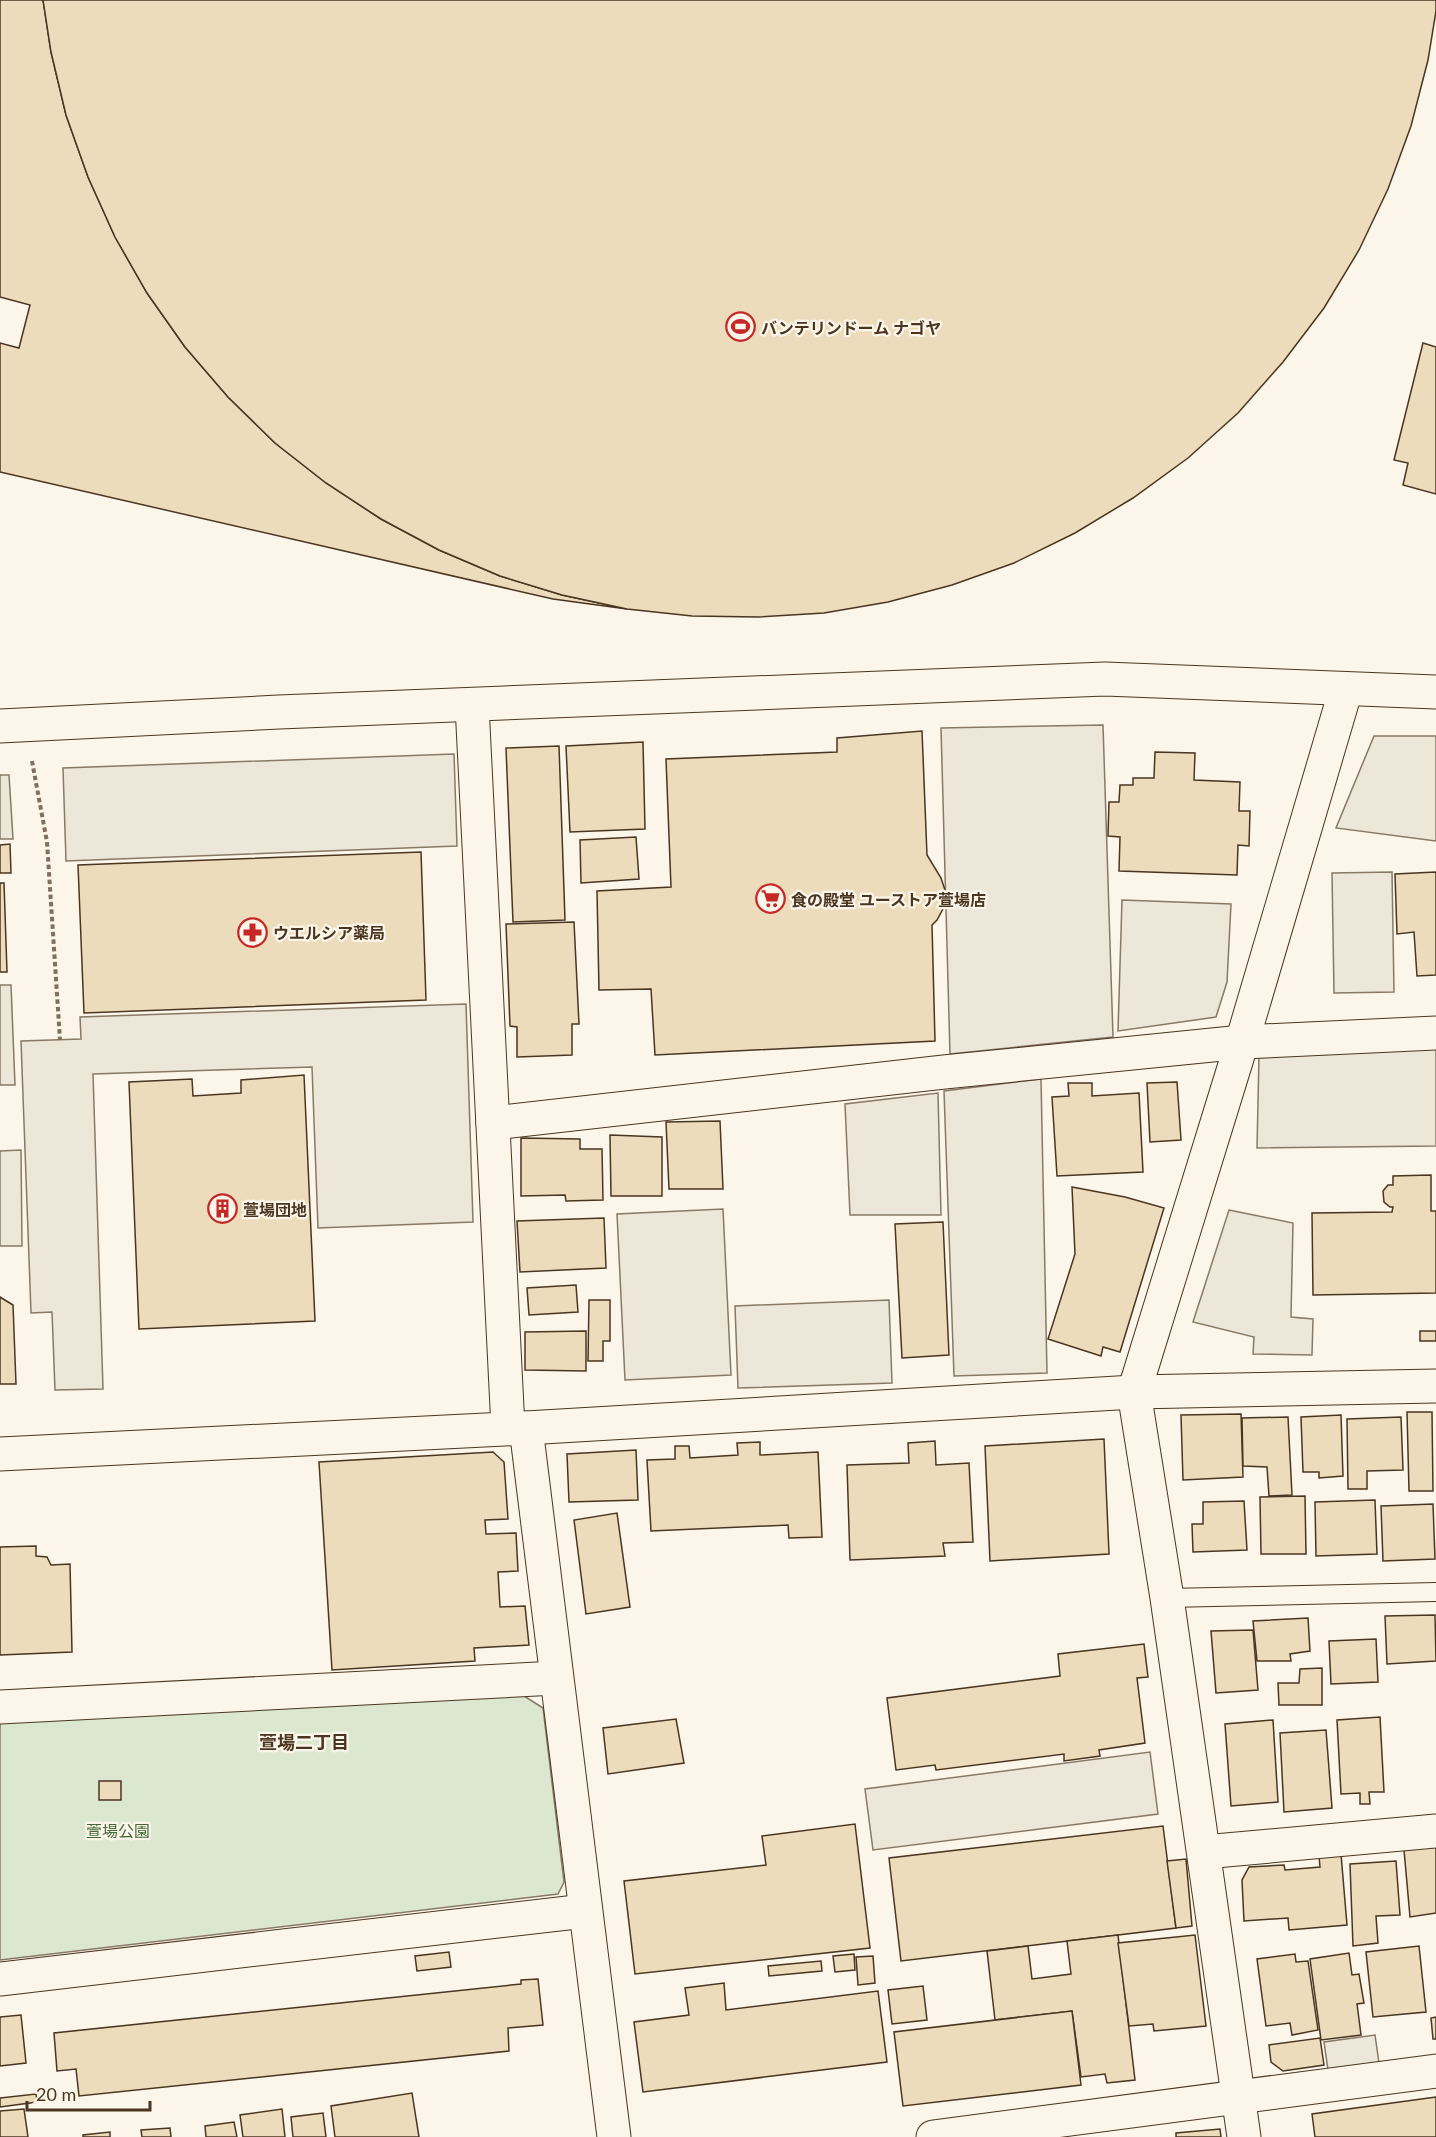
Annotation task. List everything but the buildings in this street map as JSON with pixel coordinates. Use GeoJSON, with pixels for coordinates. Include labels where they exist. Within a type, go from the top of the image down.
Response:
{"type":"FeatureCollection","features":[{"type":"Feature","properties":{"kind":"street"},"geometry":{"type":"LineString","coordinates":[[0,726],[279,712],[1106,679],[1436,692]]}},
{"type":"Feature","properties":{"kind":"street"},"geometry":{"type":"LineString","coordinates":[[1244,2137],[1167,1598],[1134,1392],[1242,1042],[1346,689]]}},
{"type":"Feature","properties":{"kind":"street"},"geometry":{"type":"LineString","coordinates":[[472,705],[493,1123],[517,1428],[556,1678],[614,2137]]}},
{"type":"Feature","properties":{"kind":"street"},"geometry":{"type":"LineString","coordinates":[[493,1123],[944,1072],[1242,1042],[1436,1034]]}},
{"type":"Feature","properties":{"kind":"street"},"geometry":{"type":"LineString","coordinates":[[0,1454],[517,1428],[1134,1392],[1436,1386]]}},
{"type":"Feature","properties":{"kind":"street"},"geometry":{"type":"LineString","coordinates":[[0,1707],[556,1678]]}},
{"type":"Feature","properties":{"kind":"street"},"geometry":{"type":"LineString","coordinates":[[1204,1852],[1436,1831]]}},
{"type":"Feature","properties":{"kind":"street"},"geometry":{"type":"LineString","coordinates":[[0,1979],[585,1911]]}},
{"type":"Feature","properties":{"kind":"street"},"geometry":{"type":"LineString","coordinates":[[933,2137],[1436,2071]]}},
{"type":"Feature","properties":{"kind":"lane"},"geometry":{"type":"LineString","coordinates":[[1167,1598],[1436,1592]]}},
{"type":"Feature","properties":{"kind":"path"},"geometry":{"type":"LineString","coordinates":[[32,760],[47,842],[60,1040]]}},
{"type":"Feature","properties":{"kind":"green space","name":"萱場公園"},"geometry":{"type":"Polygon","coordinates":[[[521,1694],[543,1708],[564,1882],[558,1894],[0,1960],[0,1722],[521,1694]]]}},
{"type":"Feature","properties":{"kind":"shaded area"},"geometry":{"type":"Polygon","coordinates":[[[1103,725],[1113,1037],[950,1054],[941,728],[1103,725]]]}},
{"type":"Feature","properties":{"kind":"shaded area"},"geometry":{"type":"Polygon","coordinates":[[[1374,736],[1436,736],[1436,841],[1336,828],[1374,736]]]}},
{"type":"Feature","properties":{"kind":"shaded area"},"geometry":{"type":"Polygon","coordinates":[[[454,754],[457,846],[66,861],[63,768],[454,754]]]}},
{"type":"Feature","properties":{"kind":"shaded area"},"geometry":{"type":"Polygon","coordinates":[[[0,775],[9,775],[13,839],[0,839],[0,775]]]}},
{"type":"Feature","properties":{"kind":"shaded area"},"geometry":{"type":"Polygon","coordinates":[[[1392,872],[1394,992],[1334,993],[1332,873],[1392,872]]]}},
{"type":"Feature","properties":{"kind":"shaded area"},"geometry":{"type":"Polygon","coordinates":[[[1122,900],[1231,904],[1227,982],[1216,1017],[1118,1031],[1122,900]]]}},
{"type":"Feature","properties":{"kind":"shaded area"},"geometry":{"type":"Polygon","coordinates":[[[0,985],[11,985],[15,1085],[0,1085],[0,985]]]}},
{"type":"Feature","properties":{"kind":"shaded area"},"geometry":{"type":"Polygon","coordinates":[[[466,1004],[473,1222],[318,1228],[312,1067],[93,1074],[103,1389],[55,1390],[52,1312],[31,1313],[21,1041],[81,1039],[80,1017],[466,1004]]]}},
{"type":"Feature","properties":{"kind":"shaded area"},"geometry":{"type":"Polygon","coordinates":[[[1436,1048],[1436,1146],[1257,1148],[1259,1056],[1436,1048]]]}},
{"type":"Feature","properties":{"kind":"shaded area"},"geometry":{"type":"Polygon","coordinates":[[[1041,1079],[1047,1373],[954,1376],[944,1091],[1041,1079]]]}},
{"type":"Feature","properties":{"kind":"shaded area"},"geometry":{"type":"Polygon","coordinates":[[[938,1093],[941,1215],[850,1215],[845,1104],[938,1093]]]}},
{"type":"Feature","properties":{"kind":"shaded area"},"geometry":{"type":"Polygon","coordinates":[[[21,1150],[22,1246],[0,1246],[0,1151],[21,1150]]]}},
{"type":"Feature","properties":{"kind":"shaded area"},"geometry":{"type":"Polygon","coordinates":[[[723,1209],[731,1375],[625,1380],[617,1214],[723,1209]]]}},
{"type":"Feature","properties":{"kind":"shaded area"},"geometry":{"type":"Polygon","coordinates":[[[1229,1210],[1293,1223],[1291,1317],[1313,1319],[1312,1355],[1253,1354],[1254,1337],[1193,1322],[1229,1210]]]}},
{"type":"Feature","properties":{"kind":"shaded area"},"geometry":{"type":"Polygon","coordinates":[[[889,1300],[892,1383],[738,1388],[735,1306],[889,1300]]]}},
{"type":"Feature","properties":{"kind":"shaded area"},"geometry":{"type":"Polygon","coordinates":[[[1150,1752],[1158,1814],[873,1850],[865,1789],[1150,1752]]]}},
{"type":"Feature","properties":{"kind":"shaded area"},"geometry":{"type":"Polygon","coordinates":[[[1375,2035],[1379,2063],[1328,2070],[1324,2042],[1375,2035]]]}},
{"type":"Feature","properties":{"kind":"place","name":"バンテリンドーム ナゴヤ"},"geometry":{"type":"Point","coordinates":[740,327]}},
{"type":"Feature","properties":{"kind":"place","name":"食の殿堂 ユーストア萱場店"},"geometry":{"type":"Point","coordinates":[770,899]}},
{"type":"Feature","properties":{"kind":"place","name":"ウエルシア薬局"},"geometry":{"type":"Point","coordinates":[252,932]}},
{"type":"Feature","properties":{"kind":"place","name":"萱場団地"},"geometry":{"type":"Point","coordinates":[222,1209]}},
{"type":"Feature","properties":{"kind":"district","name":"萱場二丁目"},"geometry":{"type":"Point","coordinates":[304,1742]}}]}
